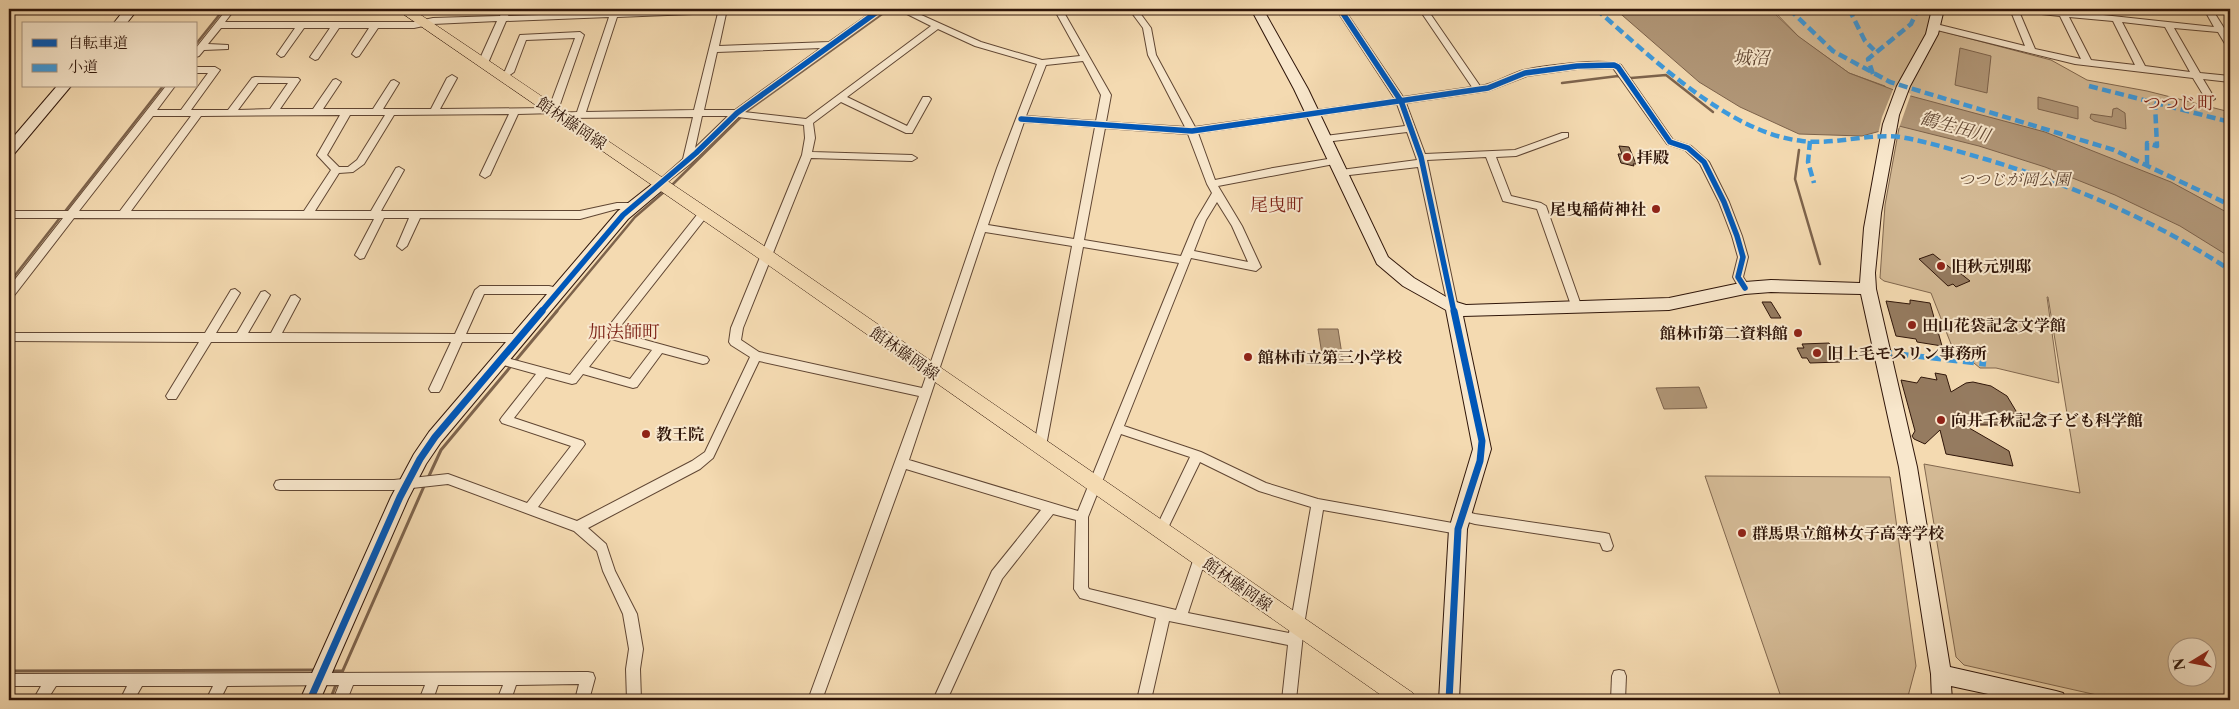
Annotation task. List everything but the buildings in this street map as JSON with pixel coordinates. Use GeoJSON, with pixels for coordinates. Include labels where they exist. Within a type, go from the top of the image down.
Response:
{"type":"FeatureCollection","features":[{"type":"Feature","properties":{"kind":"main road","name":"館林藤岡線"},"geometry":{"type":"LineString","coordinates":[[403,9],[767,256],[1095,484],[1200,558],[1296,633],[1405,700]]}},
{"type":"Feature","properties":{"kind":"street"},"geometry":{"type":"LineString","coordinates":[[121,22],[132,9]]}},
{"type":"Feature","properties":{"kind":"street"},"geometry":{"type":"LineString","coordinates":[[199,50],[231,9]]}},
{"type":"Feature","properties":{"kind":"street"},"geometry":{"type":"LineString","coordinates":[[483,63],[507,9]]}},
{"type":"Feature","properties":{"kind":"street"},"geometry":{"type":"LineString","coordinates":[[219,25],[375,25],[723,9],[687,162]]}},
{"type":"Feature","properties":{"kind":"street"},"geometry":{"type":"LineString","coordinates":[[310,700],[407,482],[435,437],[633,206],[687,162],[736,113],[881,9]]}},
{"type":"Feature","properties":{"kind":"street"},"geometry":{"type":"LineString","coordinates":[[900,9],[978,44],[1042,63],[1086,58]]}},
{"type":"Feature","properties":{"kind":"street"},"geometry":{"type":"LineString","coordinates":[[1040,446],[1106,95],[1058,9]]}},
{"type":"Feature","properties":{"kind":"street"},"geometry":{"type":"LineString","coordinates":[[983,228],[1256,267],[1237,226],[1214,189],[1192,131],[1152,55],[1146,28],[1133,9]]}},
{"type":"Feature","properties":{"kind":"street"},"geometry":{"type":"LineString","coordinates":[[1257,9],[1313,114],[1378,254],[1386,266],[1406,282],[1453,308],[1466,311],[1669,304],[1745,288],[1770,286],[1868,288]]}},
{"type":"Feature","properties":{"kind":"street"},"geometry":{"type":"LineString","coordinates":[[1340,9],[1401,101],[1422,160],[1482,449],[1478,471],[1460,522],[1449,700]]}},
{"type":"Feature","properties":{"kind":"street"},"geometry":{"type":"LineString","coordinates":[[1423,9],[1478,90]]}},
{"type":"Feature","properties":{"kind":"street"},"geometry":{"type":"LineString","coordinates":[[1938,9],[1936,27],[1926,51],[1898,98],[1887,138],[1869,236],[1868,288],[1908,467],[1941,674],[1942,700]]}},
{"type":"Feature","properties":{"kind":"street"},"geometry":{"type":"LineString","coordinates":[[2014,9],[2032,51]]}},
{"type":"Feature","properties":{"kind":"street"},"geometry":{"type":"LineString","coordinates":[[2022,9],[2062,11],[2116,19],[2230,30]]}},
{"type":"Feature","properties":{"kind":"street"},"geometry":{"type":"LineString","coordinates":[[2208,9],[2230,45]]}},
{"type":"Feature","properties":{"kind":"street"},"geometry":{"type":"LineString","coordinates":[[2062,11],[2088,63]]}},
{"type":"Feature","properties":{"kind":"street"},"geometry":{"type":"LineString","coordinates":[[581,114],[614,14]]}},
{"type":"Feature","properties":{"kind":"street"},"geometry":{"type":"LineString","coordinates":[[2116,19],[2142,69]]}},
{"type":"Feature","properties":{"kind":"street"},"geometry":{"type":"LineString","coordinates":[[2168,24],[2210,99]]}},
{"type":"Feature","properties":{"kind":"street"},"geometry":{"type":"LineString","coordinates":[[281,54],[301,25]]}},
{"type":"Feature","properties":{"kind":"street"},"geometry":{"type":"LineString","coordinates":[[315,57],[336,25]]}},
{"type":"Feature","properties":{"kind":"street"},"geometry":{"type":"LineString","coordinates":[[356,54],[375,25]]}},
{"type":"Feature","properties":{"kind":"street"},"geometry":{"type":"LineString","coordinates":[[150,113],[515,111],[581,114],[736,113],[745,116],[808,122],[938,25]]}},
{"type":"Feature","properties":{"kind":"street"},"geometry":{"type":"LineString","coordinates":[[1936,27],[2088,63],[2230,79]]}},
{"type":"Feature","properties":{"kind":"street"},"geometry":{"type":"LineString","coordinates":[[503,77],[509,72],[523,37],[580,35],[556,113]]}},
{"type":"Feature","properties":{"kind":"street"},"geometry":{"type":"LineString","coordinates":[[714,49],[832,45]]}},
{"type":"Feature","properties":{"kind":"street"},"geometry":{"type":"LineString","coordinates":[[199,50],[225,47]]}},
{"type":"Feature","properties":{"kind":"street"},"geometry":{"type":"LineString","coordinates":[[815,700],[902,463],[932,372],[1042,63]]}},
{"type":"Feature","properties":{"kind":"street"},"geometry":{"type":"LineString","coordinates":[[1021,119],[1192,131],[1478,90],[1488,88],[1525,73],[1608,64],[1618,67],[1670,142],[1688,148],[1704,162],[1724,202],[1737,236],[1743,257],[1738,277],[1745,288]]}},
{"type":"Feature","properties":{"kind":"street"},"geometry":{"type":"LineString","coordinates":[[184,113],[215,70],[198,70]]}},
{"type":"Feature","properties":{"kind":"street"},"geometry":{"type":"LineString","coordinates":[[434,111],[452,78]]}},
{"type":"Feature","properties":{"kind":"street"},"geometry":{"type":"LineString","coordinates":[[230,112],[255,80],[295,80],[273,112]]}},
{"type":"Feature","properties":{"kind":"street"},"geometry":{"type":"LineString","coordinates":[[316,112],[336,82]]}},
{"type":"Feature","properties":{"kind":"street"},"geometry":{"type":"LineString","coordinates":[[376,112],[394,84]]}},
{"type":"Feature","properties":{"kind":"street"},"geometry":{"type":"LineString","coordinates":[[9,151],[63,88]]}},
{"type":"Feature","properties":{"kind":"street"},"geometry":{"type":"LineString","coordinates":[[9,294],[169,88]]}},
{"type":"Feature","properties":{"kind":"street"},"geometry":{"type":"LineString","coordinates":[[841,98],[909,131],[926,99]]}},
{"type":"Feature","properties":{"kind":"street"},"geometry":{"type":"LineString","coordinates":[[485,175],[515,111]]}},
{"type":"Feature","properties":{"kind":"street"},"geometry":{"type":"LineString","coordinates":[[347,112],[322,156],[336,170],[350,170],[361,162],[390,112]]}},
{"type":"Feature","properties":{"kind":"street"},"geometry":{"type":"LineString","coordinates":[[122,214],[198,113]]}},
{"type":"Feature","properties":{"kind":"street"},"geometry":{"type":"LineString","coordinates":[[808,122],[810,138],[807,155],[736,332],[735,342],[756,356],[926,393]]}},
{"type":"Feature","properties":{"kind":"street"},"geometry":{"type":"LineString","coordinates":[[1325,139],[1411,128]]}},
{"type":"Feature","properties":{"kind":"street"},"geometry":{"type":"LineString","coordinates":[[1214,189],[1273,171],[1516,153],[1565,135]]}},
{"type":"Feature","properties":{"kind":"street"},"geometry":{"type":"LineString","coordinates":[[807,155],[912,158]]}},
{"type":"Feature","properties":{"kind":"street"},"geometry":{"type":"LineString","coordinates":[[1490,155],[1507,198],[1541,206],[1577,308]]}},
{"type":"Feature","properties":{"kind":"street"},"geometry":{"type":"LineString","coordinates":[[307,215],[336,170]]}},
{"type":"Feature","properties":{"kind":"street"},"geometry":{"type":"LineString","coordinates":[[360,255],[399,170]]}},
{"type":"Feature","properties":{"kind":"street"},"geometry":{"type":"LineString","coordinates":[[1214,189],[1082,517],[1081,589],[1085,594],[1164,614],[1296,633]]}},
{"type":"Feature","properties":{"kind":"street"},"geometry":{"type":"LineString","coordinates":[[9,214],[580,215],[617,206],[633,206]]}},
{"type":"Feature","properties":{"kind":"street"},"geometry":{"type":"LineString","coordinates":[[500,360],[572,380],[704,213]]}},
{"type":"Feature","properties":{"kind":"street"},"geometry":{"type":"LineString","coordinates":[[402,246],[416,215]]}},
{"type":"Feature","properties":{"kind":"street"},"geometry":{"type":"LineString","coordinates":[[435,389],[480,290],[549,290],[558,292]]}},
{"type":"Feature","properties":{"kind":"street"},"geometry":{"type":"LineString","coordinates":[[172,396],[235,293]]}},
{"type":"Feature","properties":{"kind":"street"},"geometry":{"type":"LineString","coordinates":[[240,338],[265,295]]}},
{"type":"Feature","properties":{"kind":"street"},"geometry":{"type":"LineString","coordinates":[[274,338],[295,299]]}},
{"type":"Feature","properties":{"kind":"street"},"geometry":{"type":"LineString","coordinates":[[607,334],[704,360]]}},
{"type":"Feature","properties":{"kind":"street"},"geometry":{"type":"LineString","coordinates":[[9,337],[519,338]]}},
{"type":"Feature","properties":{"kind":"street"},"geometry":{"type":"LineString","coordinates":[[581,369],[633,384],[660,348]]}},
{"type":"Feature","properties":{"kind":"street"},"geometry":{"type":"LineString","coordinates":[[578,526],[696,465],[709,455],[756,356]]}},
{"type":"Feature","properties":{"kind":"street"},"geometry":{"type":"LineString","coordinates":[[530,508],[579,444],[506,420],[544,372]]}},
{"type":"Feature","properties":{"kind":"street"},"geometry":{"type":"LineString","coordinates":[[1117,428],[1197,455],[1263,487],[1318,504],[1460,522],[1475,519],[1605,538],[1607,546]]}},
{"type":"Feature","properties":{"kind":"street"},"geometry":{"type":"LineString","coordinates":[[1160,530],[1197,455]]}},
{"type":"Feature","properties":{"kind":"street"},"geometry":{"type":"LineString","coordinates":[[902,463],[1082,517]]}},
{"type":"Feature","properties":{"kind":"street"},"geometry":{"type":"LineString","coordinates":[[280,485],[394,485],[407,482],[448,479],[578,526],[602,548],[608,571],[630,614],[636,649],[632,669],[634,700]]}},
{"type":"Feature","properties":{"kind":"street"},"geometry":{"type":"LineString","coordinates":[[1289,700],[1296,633],[1318,504]]}},
{"type":"Feature","properties":{"kind":"street"},"geometry":{"type":"LineString","coordinates":[[940,700],[997,575],[1051,507]]}},
{"type":"Feature","properties":{"kind":"street"},"geometry":{"type":"LineString","coordinates":[[1180,617],[1200,558]]}},
{"type":"Feature","properties":{"kind":"street"},"geometry":{"type":"LineString","coordinates":[[1144,700],[1164,614]]}},
{"type":"Feature","properties":{"kind":"street"},"geometry":{"type":"LineString","coordinates":[[1941,674],[2056,700]]}},
{"type":"Feature","properties":{"kind":"street"},"geometry":{"type":"LineString","coordinates":[[1618,700],[1619,676]]}},
{"type":"Feature","properties":{"kind":"street"},"geometry":{"type":"LineString","coordinates":[[426,700],[434,678]]}},
{"type":"Feature","properties":{"kind":"street"},"geometry":{"type":"LineString","coordinates":[[504,700],[512,678]]}},
{"type":"Feature","properties":{"kind":"street"},"geometry":{"type":"LineString","coordinates":[[9,680],[588,678],[582,700]]}},
{"type":"Feature","properties":{"kind":"street"},"geometry":{"type":"LineString","coordinates":[[340,700],[349,679]]}},
{"type":"Feature","properties":{"kind":"street"},"geometry":{"type":"LineString","coordinates":[[40,700],[52,680]]}},
{"type":"Feature","properties":{"kind":"street"},"geometry":{"type":"LineString","coordinates":[[127,700],[138,680]]}},
{"type":"Feature","properties":{"kind":"street"},"geometry":{"type":"LineString","coordinates":[[213,700],[223,680]]}},
{"type":"Feature","properties":{"kind":"green space","name":"つつじが岡公園"},"geometry":{"type":"Polygon","coordinates":[[[1772,9],[1931,9],[1933,29],[2051,60],[2087,80],[2147,91],[2230,112],[2230,700],[2119,700],[1964,665],[1956,657],[1924,464],[2080,493],[2048,297],[2059,383],[1996,368],[1980,368],[1951,344],[1931,293],[1884,281],[1880,278],[1885,205],[1901,117],[1885,86],[1849,73],[1800,38],[1772,9]]]}},
{"type":"Feature","properties":{"kind":"green space"},"geometry":{"type":"Polygon","coordinates":[[[1705,476],[1890,477],[1916,666],[1907,700],[1782,700],[1705,476]]]}},
{"type":"Feature","properties":{"kind":"water","name":"城沼"},"geometry":{"type":"Polygon","coordinates":[[[1615,9],[1770,9],[1798,36],[1849,73],[1907,95],[2045,132],[2171,182],[2230,214],[2230,257],[2180,226],[2115,195],[2045,167],[1979,146],[1899,126],[1862,136],[1799,134],[1740,107],[1699,82],[1615,9]]]}},
{"type":"Feature","properties":{"kind":"water"},"geometry":{"type":"Polygon","coordinates":[[[1960,48],[1991,56],[1987,93],[1955,85],[1960,48]]]}},
{"type":"Feature","properties":{"kind":"water"},"geometry":{"type":"Polygon","coordinates":[[[2038,97],[2078,107],[2078,119],[2038,109],[2038,97]]]}},
{"type":"Feature","properties":{"kind":"water"},"geometry":{"type":"Polygon","coordinates":[[[2117,108],[2125,113],[2126,129],[2094,121],[2090,118],[2091,114],[2112,117],[2113,109],[2117,108]]]}},
{"type":"Feature","properties":{"kind":"water"},"geometry":{"type":"Polygon","coordinates":[[[1318,329],[1338,329],[1343,361],[1323,361],[1318,329]]]}},
{"type":"Feature","properties":{"kind":"water"},"geometry":{"type":"Polygon","coordinates":[[[1699,387],[1707,408],[1664,409],[1656,388],[1699,387]]]}},
{"type":"Feature","properties":{"kind":"pier"},"geometry":{"type":"Polygon","coordinates":[[[1894,87],[1911,94],[1899,128],[1878,134],[1882,117],[1894,87]]]}},
{"type":"Feature","properties":{"kind":"waterway"},"geometry":{"type":"LineString","coordinates":[[198,42],[224,9]]}},
{"type":"Feature","properties":{"kind":"waterway"},"geometry":{"type":"LineString","coordinates":[[670,187],[747,111],[889,9]]}},
{"type":"Feature","properties":{"kind":"waterway"},"geometry":{"type":"LineString","coordinates":[[1562,83],[1618,76],[1631,78],[1666,75],[1713,112]]}},
{"type":"Feature","properties":{"kind":"waterway"},"geometry":{"type":"LineString","coordinates":[[9,283],[161,88]]}},
{"type":"Feature","properties":{"kind":"waterway"},"geometry":{"type":"LineString","coordinates":[[1799,150],[1795,179],[1820,264]]}},
{"type":"Feature","properties":{"kind":"waterway"},"geometry":{"type":"LineString","coordinates":[[556,312],[635,217],[665,191]]}},
{"type":"Feature","properties":{"kind":"waterway"},"geometry":{"type":"LineString","coordinates":[[428,478],[441,450],[557,311]]}},
{"type":"Feature","properties":{"kind":"waterway"},"geometry":{"type":"LineString","coordinates":[[340,677],[425,484]]}},
{"type":"Feature","properties":{"kind":"waterway"},"geometry":{"type":"LineString","coordinates":[[9,671],[316,670]]}},
{"type":"Feature","properties":{"kind":"waterway"},"geometry":{"type":"LineString","coordinates":[[329,671],[342,671]]}},
{"type":"Feature","properties":{"kind":"waterway"},"geometry":{"type":"LineString","coordinates":[[330,700],[337,682]]}},
{"type":"Feature","properties":{"kind":"marked path"},"geometry":{"type":"LineString","coordinates":[[1596,9],[1682,82],[1705,99],[1754,127],[1790,140],[1821,143],[1861,140],[1883,136],[1900,137],[1930,143],[2002,164],[2071,188],[2137,216],[2169,232],[2230,270]]}},
{"type":"Feature","properties":{"kind":"marked path"},"geometry":{"type":"LineString","coordinates":[[1789,9],[1833,51],[1890,82],[2114,150],[2143,162],[2230,205]]}},
{"type":"Feature","properties":{"kind":"marked path"},"geometry":{"type":"LineString","coordinates":[[1849,9],[1865,41],[1874,50]]}},
{"type":"Feature","properties":{"kind":"marked path"},"geometry":{"type":"LineString","coordinates":[[1873,74],[1868,59],[1911,24],[1916,17],[1918,9]]}},
{"type":"Feature","properties":{"kind":"marked path"},"geometry":{"type":"LineString","coordinates":[[2089,86],[2230,122]]}},
{"type":"Feature","properties":{"kind":"marked path"},"geometry":{"type":"LineString","coordinates":[[2147,164],[2147,143],[2157,146],[2155,104]]}},
{"type":"Feature","properties":{"kind":"marked path"},"geometry":{"type":"LineString","coordinates":[[1810,141],[1808,162],[1814,183]]}},
{"type":"Feature","properties":{"kind":"marked path"},"geometry":{"type":"LineString","coordinates":[[1881,352],[1986,364]]}},
{"type":"Feature","properties":{"kind":"cycle path"},"geometry":{"type":"LineString","coordinates":[[310,700],[400,497],[420,459],[435,437],[623,215],[696,153],[737,113],[881,9]]}},
{"type":"Feature","properties":{"kind":"cycle path"},"geometry":{"type":"LineString","coordinates":[[1340,9],[1401,101],[1421,157],[1482,441],[1480,461],[1458,529],[1449,700]]}},
{"type":"Feature","properties":{"kind":"cycle path"},"geometry":{"type":"LineString","coordinates":[[1021,119],[1192,131],[1488,88],[1525,73],[1577,66],[1614,65],[1618,67],[1670,142],[1688,148],[1704,162],[1724,202],[1737,236],[1743,257],[1738,277],[1745,288]]}},
{"type":"Feature","properties":{"kind":"place","name":"拝殿"},"geometry":{"type":"Point","coordinates":[1627,157]}},
{"type":"Feature","properties":{"kind":"place","name":"尾曳稲荷神社"},"geometry":{"type":"Point","coordinates":[1656,209]}},
{"type":"Feature","properties":{"kind":"place","name":"旧秋元別邸"},"geometry":{"type":"Point","coordinates":[1941,266]}},
{"type":"Feature","properties":{"kind":"place","name":"田山花袋記念文学館"},"geometry":{"type":"Point","coordinates":[1912,325]}},
{"type":"Feature","properties":{"kind":"place","name":"館林市第二資料館"},"geometry":{"type":"Point","coordinates":[1798,333]}},
{"type":"Feature","properties":{"kind":"place","name":"旧上毛モスリン事務所"},"geometry":{"type":"Point","coordinates":[1817,353]}},
{"type":"Feature","properties":{"kind":"place","name":"館林市立第三小学校"},"geometry":{"type":"Point","coordinates":[1248,357]}},
{"type":"Feature","properties":{"kind":"place","name":"向井千秋記念子ども科学館"},"geometry":{"type":"Point","coordinates":[1941,420]}},
{"type":"Feature","properties":{"kind":"place","name":"教王院"},"geometry":{"type":"Point","coordinates":[646,434]}},
{"type":"Feature","properties":{"kind":"place","name":"群馬県立館林女子高等学校"},"geometry":{"type":"Point","coordinates":[1742,533]}},
{"type":"Feature","properties":{"kind":"district","name":"つつじ町"},"geometry":{"type":"Point","coordinates":[2179,103]}},
{"type":"Feature","properties":{"kind":"district","name":"尾曳町"},"geometry":{"type":"Point","coordinates":[1277,205]}},
{"type":"Feature","properties":{"kind":"district","name":"加法師町"},"geometry":{"type":"Point","coordinates":[624,332]}},
{"type":"Feature","properties":{"kind":"water label","name":"鶴生田川"},"geometry":{"type":"Point","coordinates":[1955,127]}}]}
